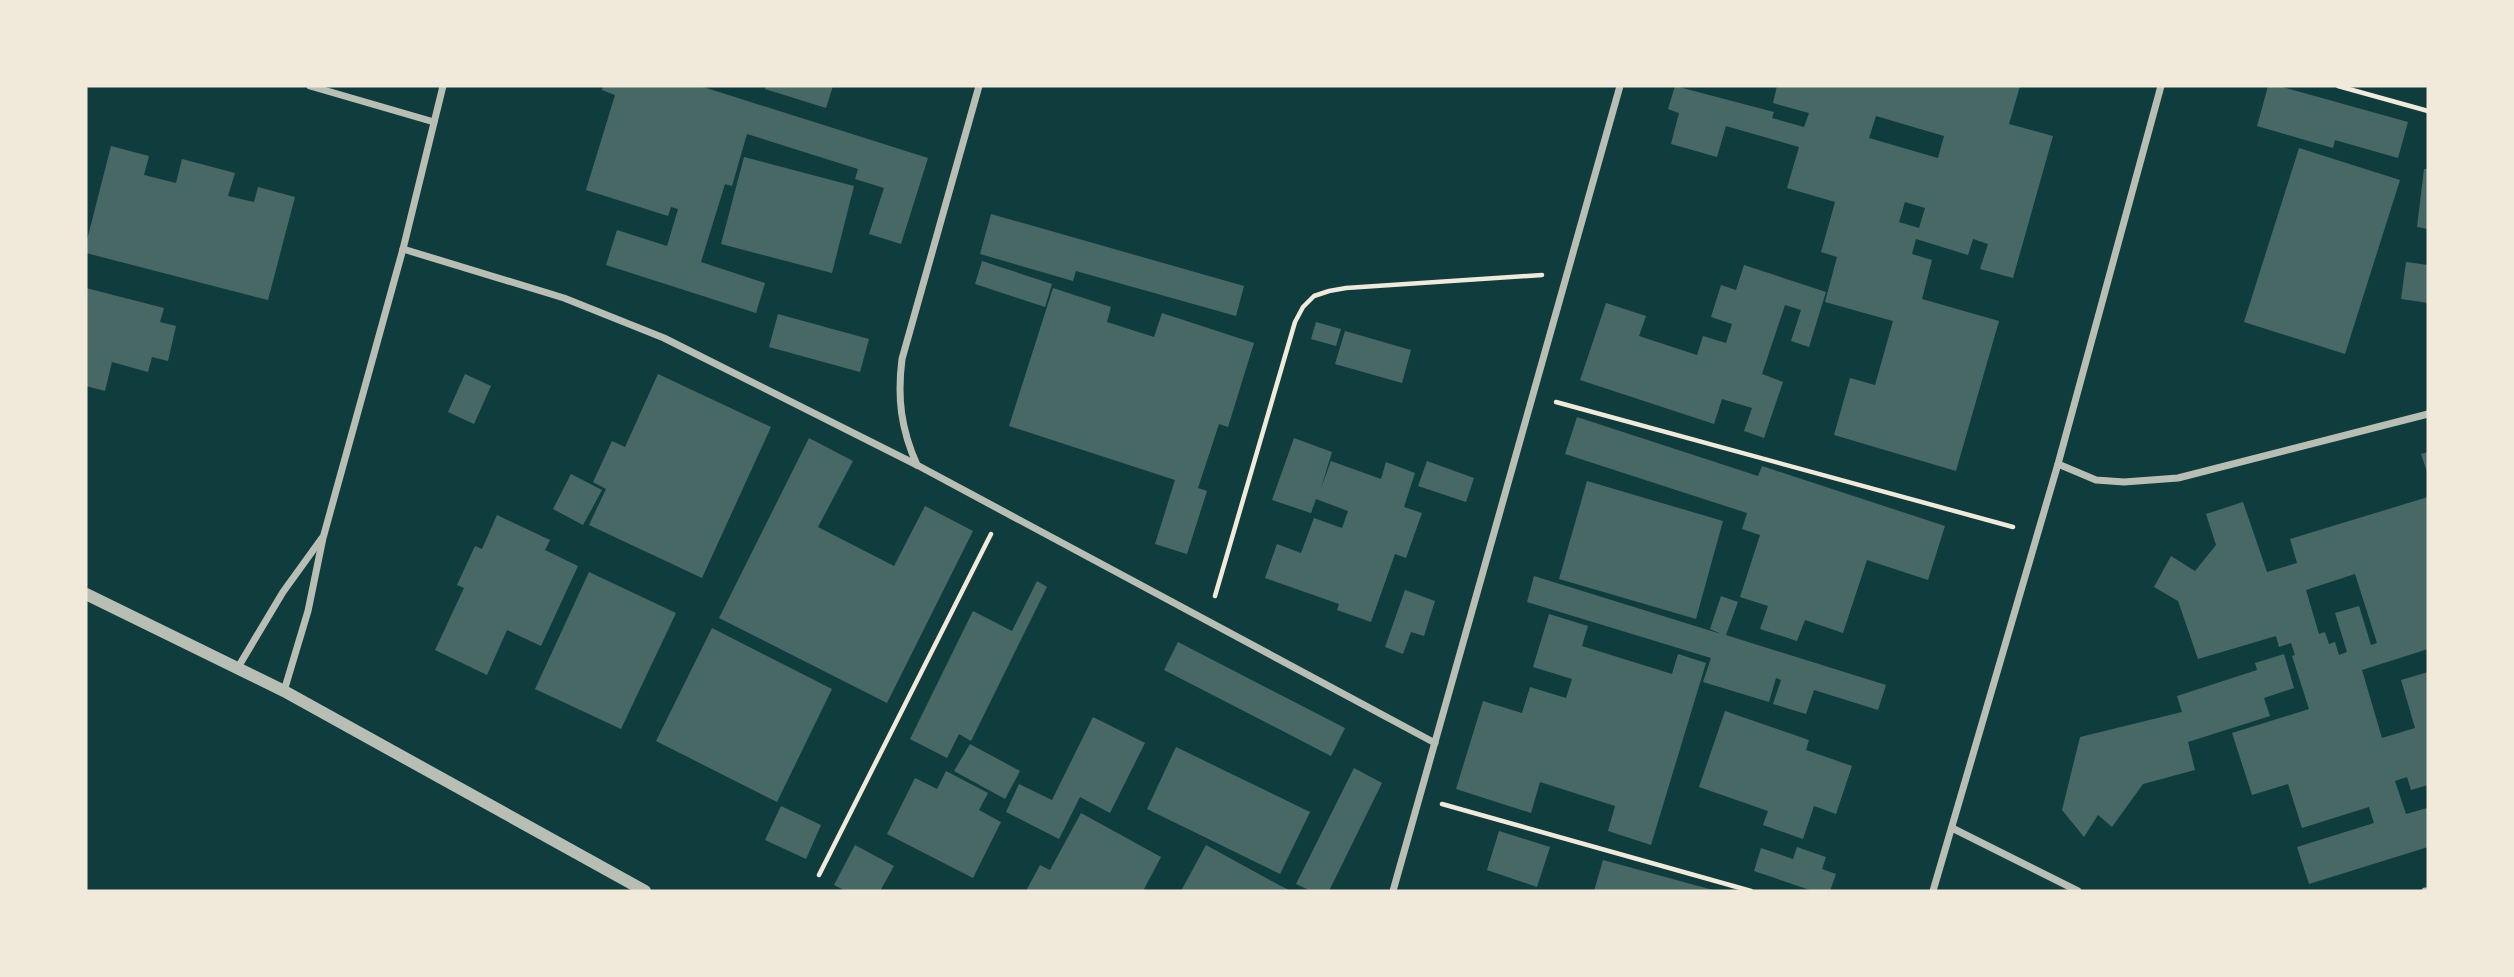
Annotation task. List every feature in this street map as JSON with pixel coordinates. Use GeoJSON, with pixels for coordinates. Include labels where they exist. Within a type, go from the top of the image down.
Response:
{"type":"FeatureCollection","features":[{"type":"Feature","properties":{"kind":"street"},"geometry":{"type":"LineString","coordinates":[[310,86],[433,122]]}},
{"type":"Feature","properties":{"kind":"street"},"geometry":{"type":"LineString","coordinates":[[284,691],[308,611],[323,538],[403,249],[443,86]]}},
{"type":"Feature","properties":{"kind":"street"},"geometry":{"type":"LineString","coordinates":[[917,465],[906,440],[900,413],[902,359],[979,86]]}},
{"type":"Feature","properties":{"kind":"street"},"geometry":{"type":"LineString","coordinates":[[1393,891],[1620,86]]}},
{"type":"Feature","properties":{"kind":"street"},"geometry":{"type":"LineString","coordinates":[[1934,891],[2058,464],[2161,86]]}},
{"type":"Feature","properties":{"kind":"street"},"geometry":{"type":"LineString","coordinates":[[403,249],[542,291],[635,326],[917,465],[1435,743]]}},
{"type":"Feature","properties":{"kind":"street"},"geometry":{"type":"LineString","coordinates":[[2058,464],[2096,480],[2164,480],[2428,414]]}},
{"type":"Feature","properties":{"kind":"street"},"geometry":{"type":"LineString","coordinates":[[237,669],[289,584],[323,538]]}},
{"type":"Feature","properties":{"kind":"street"},"geometry":{"type":"LineString","coordinates":[[86,594],[284,691],[645,891]]}},
{"type":"Feature","properties":{"kind":"street"},"geometry":{"type":"LineString","coordinates":[[1952,828],[2078,891]]}},
{"type":"Feature","properties":{"kind":"path"},"geometry":{"type":"LineString","coordinates":[[2338,86],[2428,111]]}},
{"type":"Feature","properties":{"kind":"path"},"geometry":{"type":"LineString","coordinates":[[1208,620],[1295,322],[1303,307],[1314,296],[1346,288],[1567,273]]}},
{"type":"Feature","properties":{"kind":"path"},"geometry":{"type":"LineString","coordinates":[[1532,396],[2038,534]]}},
{"type":"Feature","properties":{"kind":"path"},"geometry":{"type":"LineString","coordinates":[[819,875],[1003,511]]}},
{"type":"Feature","properties":{"kind":"path"},"geometry":{"type":"LineString","coordinates":[[1420,797],[1751,891]]}},
{"type":"Feature","properties":{"kind":"building"},"geometry":{"type":"Polygon","coordinates":[[[603,86],[700,86],[928,158],[901,244],[869,234],[884,188],[855,179],[858,169],[747,134],[732,186],[725,184],[701,262],[765,283],[756,313],[606,265],[617,230],[667,246],[678,209],[671,207],[668,216],[586,190],[615,95],[602,90],[603,86]]]}},
{"type":"Feature","properties":{"kind":"building"},"geometry":{"type":"Polygon","coordinates":[[[766,86],[833,86],[826,108],[765,89],[766,86]]]}},
{"type":"Feature","properties":{"kind":"building"},"geometry":{"type":"Polygon","coordinates":[[[1675,86],[1774,112],[1772,118],[1804,127],[1809,113],[1773,103],[1777,86],[2020,86],[2009,124],[2053,136],[2013,278],[1980,269],[1988,244],[1973,239],[1968,255],[1916,239],[1912,254],[1932,260],[1922,299],[1999,321],[1956,471],[1834,435],[1850,378],[1875,385],[1893,321],[1825,302],[1837,257],[1821,252],[1835,202],[1787,188],[1799,147],[1726,126],[1717,157],[1671,144],[1679,113],[1668,109],[1675,86]],[[1876,116],[1869,138],[1938,158],[1944,136],[1876,116]],[[1905,202],[1899,222],[1919,228],[1925,208],[1905,202]]]}},
{"type":"Feature","properties":{"kind":"building"},"geometry":{"type":"Polygon","coordinates":[[[2268,86],[2279,86],[2408,122],[2398,158],[2335,140],[2333,148],[2257,126],[2268,86]]]}},
{"type":"Feature","properties":{"kind":"building"},"geometry":{"type":"Polygon","coordinates":[[[111,146],[149,156],[144,175],[176,183],[182,159],[235,173],[228,196],[254,202],[258,187],[295,197],[268,300],[86,253],[111,146]]]}},
{"type":"Feature","properties":{"kind":"building"},"geometry":{"type":"Polygon","coordinates":[[[2299,148],[2400,180],[2345,354],[2244,322],[2299,148]]]}},
{"type":"Feature","properties":{"kind":"building"},"geometry":{"type":"Polygon","coordinates":[[[744,157],[854,186],[832,273],[721,244],[744,157]]]}},
{"type":"Feature","properties":{"kind":"building"},"geometry":{"type":"Polygon","coordinates":[[[2424,169],[2428,169],[2428,229],[2417,227],[2424,169]]]}},
{"type":"Feature","properties":{"kind":"building"},"geometry":{"type":"Polygon","coordinates":[[[991,214],[1244,286],[1236,316],[1076,271],[1073,281],[980,254],[991,214]]]}},
{"type":"Feature","properties":{"kind":"building"},"geometry":{"type":"Polygon","coordinates":[[[982,261],[1052,284],[1045,307],[975,284],[982,261]]]}},
{"type":"Feature","properties":{"kind":"building"},"geometry":{"type":"Polygon","coordinates":[[[2406,262],[2428,265],[2428,303],[2401,299],[2406,262]]]}},
{"type":"Feature","properties":{"kind":"building"},"geometry":{"type":"Polygon","coordinates":[[[1744,265],[1826,292],[1809,347],[1791,341],[1801,310],[1785,305],[1762,374],[1783,382],[1764,438],[1744,431],[1752,408],[1722,399],[1714,424],[1580,380],[1606,303],[1646,316],[1639,336],[1697,355],[1703,336],[1726,343],[1732,324],[1711,317],[1721,285],[1736,290],[1744,265]]]}},
{"type":"Feature","properties":{"kind":"building"},"geometry":{"type":"Polygon","coordinates":[[[86,288],[164,308],[160,322],[176,326],[168,361],[152,357],[148,372],[112,362],[105,391],[86,386],[86,288]]]}},
{"type":"Feature","properties":{"kind":"building"},"geometry":{"type":"Polygon","coordinates":[[[1053,288],[1111,307],[1107,322],[1154,337],[1162,313],[1254,343],[1228,427],[1219,424],[1198,488],[1207,491],[1187,554],[1155,544],[1175,480],[1009,426],[1053,288]]]}},
{"type":"Feature","properties":{"kind":"building"},"geometry":{"type":"Polygon","coordinates":[[[778,314],[869,339],[860,372],[769,347],[778,314]]]}},
{"type":"Feature","properties":{"kind":"building"},"geometry":{"type":"Polygon","coordinates":[[[1316,322],[1341,329],[1336,346],[1311,339],[1316,322]]]}},
{"type":"Feature","properties":{"kind":"building"},"geometry":{"type":"Polygon","coordinates":[[[1345,331],[1411,350],[1402,383],[1335,364],[1345,331]]]}},
{"type":"Feature","properties":{"kind":"building"},"geometry":{"type":"Polygon","coordinates":[[[465,374],[491,386],[474,424],[448,412],[465,374]]]}},
{"type":"Feature","properties":{"kind":"building"},"geometry":{"type":"Polygon","coordinates":[[[658,374],[771,427],[702,578],[589,525],[606,489],[593,482],[612,441],[625,447],[658,374]]]}},
{"type":"Feature","properties":{"kind":"building"},"geometry":{"type":"Polygon","coordinates":[[[1577,417],[1758,476],[1762,466],[1945,526],[1928,580],[1867,560],[1843,633],[1805,620],[1797,641],[1760,629],[1768,606],[1740,597],[1760,535],[1742,529],[1747,513],[1565,454],[1577,417]]]}},
{"type":"Feature","properties":{"kind":"building"},"geometry":{"type":"Polygon","coordinates":[[[809,438],[853,461],[818,527],[894,566],[925,506],[973,531],[887,703],[719,618],[809,438]]]}},
{"type":"Feature","properties":{"kind":"building"},"geometry":{"type":"Polygon","coordinates":[[[1294,438],[1332,452],[1321,488],[1331,461],[1381,479],[1386,462],[1415,473],[1404,507],[1422,513],[1406,558],[1395,554],[1371,622],[1337,610],[1339,604],[1265,578],[1277,544],[1301,553],[1314,518],[1342,528],[1348,511],[1316,499],[1311,513],[1272,500],[1294,438]]]}},
{"type":"Feature","properties":{"kind":"building"},"geometry":{"type":"Polygon","coordinates":[[[2428,452],[2428,475],[2421,454],[2428,452]]]}},
{"type":"Feature","properties":{"kind":"building"},"geometry":{"type":"Polygon","coordinates":[[[1427,461],[1474,478],[1466,502],[1418,486],[1427,461]]]}},
{"type":"Feature","properties":{"kind":"building"},"geometry":{"type":"Polygon","coordinates":[[[571,474],[602,490],[583,525],[553,509],[571,474]]]}},
{"type":"Feature","properties":{"kind":"building"},"geometry":{"type":"Polygon","coordinates":[[[1587,481],[1723,521],[1696,619],[1559,579],[1587,481]]]}},
{"type":"Feature","properties":{"kind":"building"},"geometry":{"type":"Polygon","coordinates":[[[2428,497],[2428,649],[2362,670],[2382,738],[2415,728],[2401,680],[2428,672],[2428,785],[2411,790],[2407,777],[2395,781],[2406,814],[2427,808],[2428,847],[2309,884],[2297,847],[2374,823],[2369,807],[2302,828],[2288,784],[2252,795],[2232,733],[2309,709],[2292,656],[2295,655],[2291,643],[2279,647],[2276,636],[2198,659],[2178,601],[2154,587],[2171,556],[2195,571],[2216,545],[2206,514],[2243,502],[2267,572],[2297,563],[2290,539],[2428,497]],[[2355,574],[2306,590],[2319,634],[2325,632],[2329,644],[2335,642],[2339,655],[2347,652],[2335,613],[2359,606],[2371,645],[2377,643],[2355,574]]]}},
{"type":"Feature","properties":{"kind":"building"},"geometry":{"type":"Polygon","coordinates":[[[497,515],[550,540],[545,550],[578,566],[541,646],[507,630],[487,675],[435,650],[464,588],[457,585],[475,546],[482,549],[497,515]]]}},
{"type":"Feature","properties":{"kind":"building"},"geometry":{"type":"Polygon","coordinates":[[[589,572],[676,613],[621,729],[535,689],[589,572]]]}},
{"type":"Feature","properties":{"kind":"building"},"geometry":{"type":"Polygon","coordinates":[[[1534,576],[1721,634],[1710,629],[1721,596],[1738,602],[1726,635],[1886,685],[1878,710],[1814,690],[1806,714],[1773,704],[1781,680],[1776,678],[1769,702],[1703,682],[1711,658],[1527,602],[1534,576]]]}},
{"type":"Feature","properties":{"kind":"building"},"geometry":{"type":"Polygon","coordinates":[[[1037,581],[1047,587],[971,741],[959,734],[947,758],[910,739],[973,611],[1012,631],[1037,581]]]}},
{"type":"Feature","properties":{"kind":"building"},"geometry":{"type":"Polygon","coordinates":[[[1405,590],[1435,601],[1424,636],[1411,632],[1403,654],[1385,647],[1405,590]]]}},
{"type":"Feature","properties":{"kind":"building"},"geometry":{"type":"Polygon","coordinates":[[[1549,614],[1588,626],[1582,646],[1672,674],[1678,654],[1706,663],[1651,845],[1608,831],[1615,806],[1540,782],[1531,813],[1456,789],[1483,701],[1522,713],[1530,687],[1566,698],[1572,679],[1533,667],[1549,614]]]}},
{"type":"Feature","properties":{"kind":"building"},"geometry":{"type":"Polygon","coordinates":[[[712,628],[832,689],[777,802],[656,741],[712,628]]]}},
{"type":"Feature","properties":{"kind":"building"},"geometry":{"type":"Polygon","coordinates":[[[1178,642],[1345,728],[1331,756],[1164,670],[1178,642]]]}},
{"type":"Feature","properties":{"kind":"building"},"geometry":{"type":"Polygon","coordinates":[[[2284,654],[2294,688],[2264,698],[2270,716],[2188,742],[2195,770],[2143,784],[2112,827],[2098,815],[2084,837],[2062,810],[2080,737],[2182,712],[2177,696],[2257,670],[2255,663],[2284,654]]]}},
{"type":"Feature","properties":{"kind":"building"},"geometry":{"type":"Polygon","coordinates":[[[1725,711],[1809,740],[1806,750],[1852,766],[1836,814],[1814,806],[1803,839],[1763,825],[1768,811],[1699,787],[1725,711]]]}},
{"type":"Feature","properties":{"kind":"building"},"geometry":{"type":"Polygon","coordinates":[[[1093,717],[1145,743],[1110,813],[1080,797],[1059,839],[1006,812],[1019,784],[1052,800],[1093,717]]]}},
{"type":"Feature","properties":{"kind":"building"},"geometry":{"type":"Polygon","coordinates":[[[970,744],[1020,771],[1005,799],[954,771],[970,744]]]}},
{"type":"Feature","properties":{"kind":"building"},"geometry":{"type":"Polygon","coordinates":[[[1176,747],[1310,812],[1280,874],[1147,809],[1176,747]]]}},
{"type":"Feature","properties":{"kind":"building"},"geometry":{"type":"Polygon","coordinates":[[[1354,768],[1382,783],[1329,891],[1311,891],[1296,884],[1354,768]]]}},
{"type":"Feature","properties":{"kind":"building"},"geometry":{"type":"Polygon","coordinates":[[[946,771],[988,793],[979,810],[1001,822],[973,878],[887,834],[915,778],[937,789],[946,771]]]}},
{"type":"Feature","properties":{"kind":"building"},"geometry":{"type":"Polygon","coordinates":[[[781,806],[821,825],[806,859],[765,840],[781,806]]]}},
{"type":"Feature","properties":{"kind":"building"},"geometry":{"type":"Polygon","coordinates":[[[1081,813],[1161,857],[1143,891],[1026,891],[1040,865],[1050,870],[1081,813]]]}},
{"type":"Feature","properties":{"kind":"building"},"geometry":{"type":"Polygon","coordinates":[[[1499,831],[1550,847],[1537,887],[1487,870],[1499,831]]]}},
{"type":"Feature","properties":{"kind":"building"},"geometry":{"type":"Polygon","coordinates":[[[855,845],[894,866],[880,891],[846,891],[834,885],[855,845]]]}},
{"type":"Feature","properties":{"kind":"building"},"geometry":{"type":"Polygon","coordinates":[[[1206,845],[1279,885],[1291,891],[1181,891],[1206,845]]]}},
{"type":"Feature","properties":{"kind":"building"},"geometry":{"type":"Polygon","coordinates":[[[1797,847],[1826,857],[1822,869],[1836,874],[1830,891],[1813,891],[1754,871],[1761,848],[1793,859],[1797,847]]]}},
{"type":"Feature","properties":{"kind":"building"},"geometry":{"type":"Polygon","coordinates":[[[1603,860],[1713,890],[1713,891],[1594,891],[1603,860]]]}}]}
